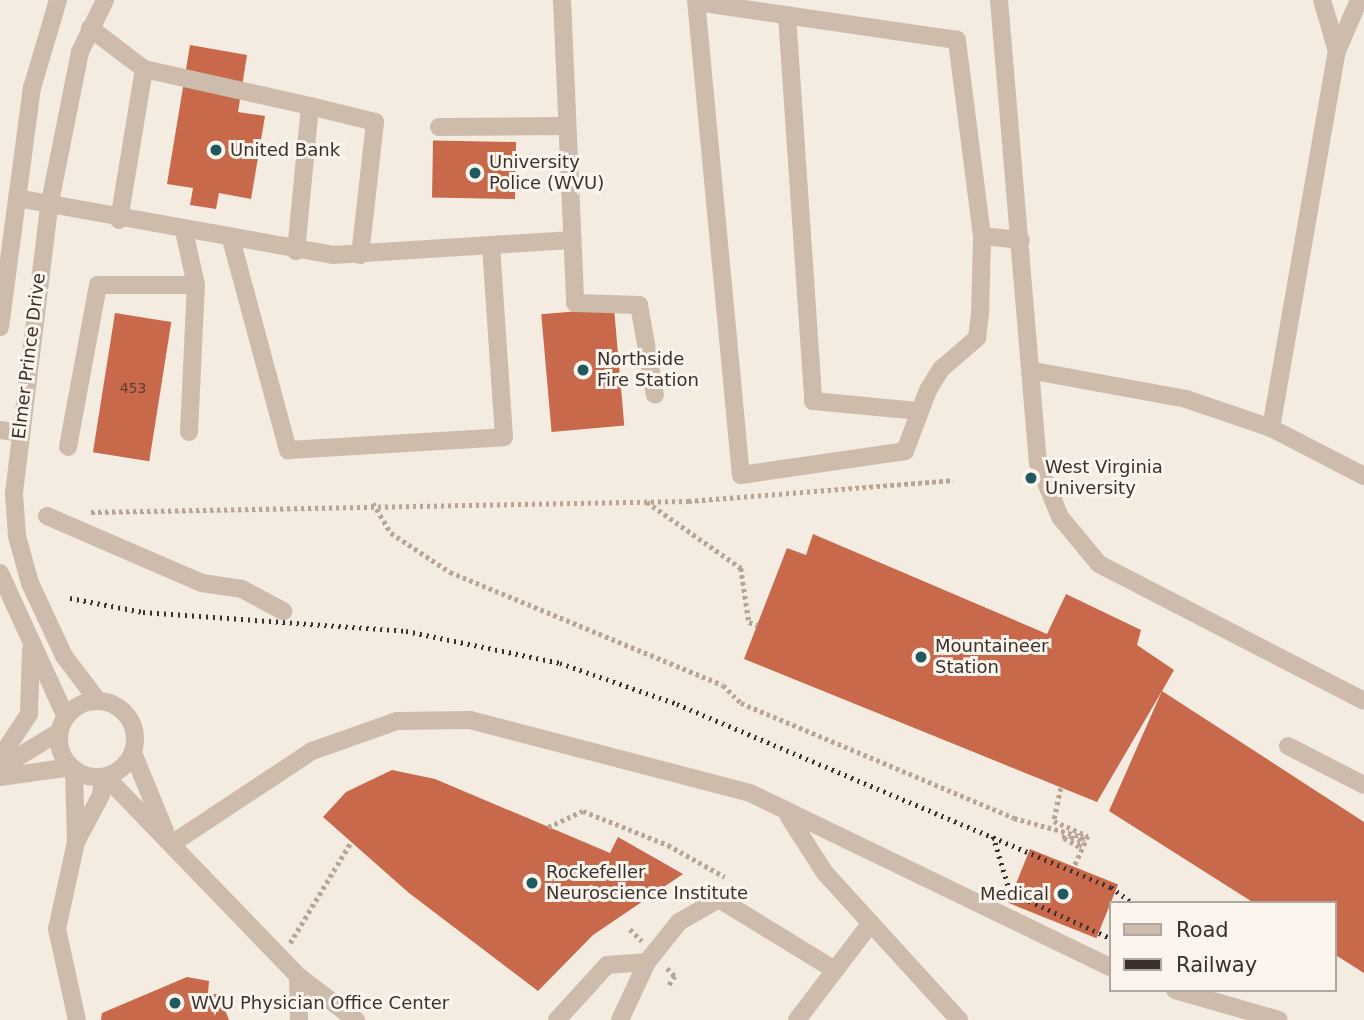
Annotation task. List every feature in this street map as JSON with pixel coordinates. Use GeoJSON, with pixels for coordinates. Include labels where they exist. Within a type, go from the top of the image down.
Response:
{"type":"FeatureCollection","features":[{"type":"Feature","properties":{"kind":"street","name":"Elmer Prince Drive"},"geometry":{"type":"LineString","coordinates":[[0,327],[32,88],[58,0]]}},
{"type":"Feature","properties":{"kind":"street","name":"Elmer Prince Drive"},"geometry":{"type":"LineString","coordinates":[[97,701],[64,656],[30,583],[17,536],[19,433],[49,207],[90,27],[105,0]]}},
{"type":"Feature","properties":{"kind":"street"},"geometry":{"type":"LineString","coordinates":[[562,0],[565,126],[575,303],[639,305],[655,395]]}},
{"type":"Feature","properties":{"kind":"street"},"geometry":{"type":"LineString","coordinates":[[999,0],[1034,371],[1038,463],[1060,517],[1099,564],[1364,701]]}},
{"type":"Feature","properties":{"kind":"street"},"geometry":{"type":"LineString","coordinates":[[1322,0],[1337,51]]}},
{"type":"Feature","properties":{"kind":"street"},"geometry":{"type":"LineString","coordinates":[[1271,428],[1337,51],[1359,0]]}},
{"type":"Feature","properties":{"kind":"street"},"geometry":{"type":"LineString","coordinates":[[696,1],[957,40],[982,236],[977,338],[941,369],[918,411],[905,451],[741,475],[696,1]]}},
{"type":"Feature","properties":{"kind":"street"},"geometry":{"type":"LineString","coordinates":[[787,15],[813,401],[918,411]]}},
{"type":"Feature","properties":{"kind":"street"},"geometry":{"type":"LineString","coordinates":[[90,27],[144,69],[375,122],[360,255]]}},
{"type":"Feature","properties":{"kind":"street"},"geometry":{"type":"LineString","coordinates":[[119,219],[144,69]]}},
{"type":"Feature","properties":{"kind":"street"},"geometry":{"type":"LineString","coordinates":[[296,251],[310,106]]}},
{"type":"Feature","properties":{"kind":"street"},"geometry":{"type":"LineString","coordinates":[[439,127],[565,126]]}},
{"type":"Feature","properties":{"kind":"street"},"geometry":{"type":"LineString","coordinates":[[16,198],[49,207],[296,251],[360,255],[570,240]]}},
{"type":"Feature","properties":{"kind":"street"},"geometry":{"type":"LineString","coordinates":[[184,231],[196,285],[190,432]]}},
{"type":"Feature","properties":{"kind":"street"},"geometry":{"type":"LineString","coordinates":[[982,236],[1021,240]]}},
{"type":"Feature","properties":{"kind":"street"},"geometry":{"type":"LineString","coordinates":[[231,239],[288,450],[503,438],[491,247]]}},
{"type":"Feature","properties":{"kind":"street"},"geometry":{"type":"LineString","coordinates":[[68,447],[98,285],[196,285]]}},
{"type":"Feature","properties":{"kind":"street"},"geometry":{"type":"LineString","coordinates":[[1034,371],[1186,399],[1271,428],[1364,476]]}},
{"type":"Feature","properties":{"kind":"street"},"geometry":{"type":"LineString","coordinates":[[0,430],[19,433]]}},
{"type":"Feature","properties":{"kind":"street"},"geometry":{"type":"LineString","coordinates":[[47,516],[202,583],[242,589],[283,611]]}},
{"type":"Feature","properties":{"kind":"street"},"geometry":{"type":"LineString","coordinates":[[0,573],[62,725],[72,768],[76,842],[57,929],[77,1020]]}},
{"type":"Feature","properties":{"kind":"street"},"geometry":{"type":"LineString","coordinates":[[0,758],[29,714],[34,667],[28,637]]}},
{"type":"Feature","properties":{"kind":"street"},"geometry":{"type":"LineString","coordinates":[[0,768],[62,725],[82,703],[97,701],[128,715],[133,753],[149,803],[173,843]]}},
{"type":"Feature","properties":{"kind":"street"},"geometry":{"type":"LineString","coordinates":[[173,843],[312,751],[397,721],[441,719],[496,726],[750,793],[789,817],[1108,966]]}},
{"type":"Feature","properties":{"kind":"street"},"geometry":{"type":"LineString","coordinates":[[1288,746],[1364,785]]}},
{"type":"Feature","properties":{"kind":"street"},"geometry":{"type":"LineString","coordinates":[[76,842],[101,795],[105,777],[133,753]]}},
{"type":"Feature","properties":{"kind":"street"},"geometry":{"type":"LineString","coordinates":[[0,777],[72,768],[105,777],[136,813],[173,843],[298,976],[349,1019]]}},
{"type":"Feature","properties":{"kind":"street"},"geometry":{"type":"LineString","coordinates":[[789,817],[825,873],[958,1020]]}},
{"type":"Feature","properties":{"kind":"street"},"geometry":{"type":"LineString","coordinates":[[620,1020],[647,961],[680,922],[719,899],[835,970]]}},
{"type":"Feature","properties":{"kind":"street"},"geometry":{"type":"LineString","coordinates":[[797,1020],[872,923]]}},
{"type":"Feature","properties":{"kind":"street"},"geometry":{"type":"LineString","coordinates":[[557,1020],[607,965],[647,961]]}},
{"type":"Feature","properties":{"kind":"street"},"geometry":{"type":"LineString","coordinates":[[298,976],[299,1020]]}},
{"type":"Feature","properties":{"kind":"street"},"geometry":{"type":"LineString","coordinates":[[1182,992],[1279,1020]]}},
{"type":"Feature","properties":{"kind":"path"},"geometry":{"type":"LineString","coordinates":[[75,512],[373,503],[646,502],[816,495],[953,480]]}},
{"type":"Feature","properties":{"kind":"path"},"geometry":{"type":"LineString","coordinates":[[646,502],[741,568],[749,622],[757,625]]}},
{"type":"Feature","properties":{"kind":"path"},"geometry":{"type":"LineString","coordinates":[[373,503],[391,533],[450,572],[723,685],[741,703],[1014,818],[1083,837],[1079,847],[1062,837],[1070,837],[1085,842]]}},
{"type":"Feature","properties":{"kind":"path"},"geometry":{"type":"LineString","coordinates":[[1062,788],[1054,821],[1087,835],[1074,867]]}},
{"type":"Feature","properties":{"kind":"path"},"geometry":{"type":"LineString","coordinates":[[548,827],[583,811],[668,845],[725,877]]}},
{"type":"Feature","properties":{"kind":"path"},"geometry":{"type":"LineString","coordinates":[[289,945],[351,842]]}},
{"type":"Feature","properties":{"kind":"building","name":"United Bank"},"geometry":{"type":"Polygon","coordinates":[[[190,45],[247,55],[238,112],[265,116],[251,199],[219,193],[216,209],[190,205],[193,188],[167,184],[190,45]]]}},
{"type":"Feature","properties":{"kind":"building","name":"University Police (WVU)"},"geometry":{"type":"Polygon","coordinates":[[[433,141],[516,142],[515,199],[432,198],[433,141]]]}},
{"type":"Feature","properties":{"kind":"building","name":"Northside Fire Station"},"geometry":{"type":"Polygon","coordinates":[[[614,308],[624,426],[552,432],[541,314],[614,308]]]}},
{"type":"Feature","properties":{"kind":"building"},"geometry":{"type":"Polygon","coordinates":[[[115,313],[171,322],[149,461],[93,452],[115,313]]]}},
{"type":"Feature","properties":{"kind":"building","name":"Mountaineer Station"},"geometry":{"type":"Polygon","coordinates":[[[813,534],[1047,634],[1066,594],[1141,630],[1137,645],[1174,670],[1097,802],[744,659],[787,548],[806,555],[813,534]]]}},
{"type":"Feature","properties":{"kind":"building"},"geometry":{"type":"Polygon","coordinates":[[[1162,691],[1364,822],[1364,973],[1336,955],[1336,901],[1251,901],[1109,811],[1162,691]]]}},
{"type":"Feature","properties":{"kind":"building","name":"Rockefeller Neuroscience Institute"},"geometry":{"type":"Polygon","coordinates":[[[392,770],[435,779],[610,853],[618,837],[683,874],[593,935],[538,991],[409,893],[323,817],[346,792],[392,770]]]}},
{"type":"Feature","properties":{"kind":"building","name":"Medical"},"geometry":{"type":"Polygon","coordinates":[[[1030,849],[1118,885],[1111,901],[1108,901],[1108,910],[1096,938],[1008,903],[1030,849]]]}},
{"type":"Feature","properties":{"kind":"building","name":"WVU Physician Office Center"},"geometry":{"type":"Polygon","coordinates":[[[187,977],[209,981],[208,994],[219,994],[229,1020],[101,1020],[102,1013],[187,977]]]}},
{"type":"Feature","properties":{"kind":"railway"},"geometry":{"type":"LineString","coordinates":[[70,598],[143,612],[406,631],[560,663],[677,704],[1111,887],[1129,901]]}},
{"type":"Feature","properties":{"kind":"railway"},"geometry":{"type":"LineString","coordinates":[[993,836],[1010,892],[1108,937]]}},
{"type":"Feature","properties":{"kind":"place","name":"United Bank"},"geometry":{"type":"Point","coordinates":[216,150]}},
{"type":"Feature","properties":{"kind":"place","name":"University Police (WVU)"},"geometry":{"type":"Point","coordinates":[475,173]}},
{"type":"Feature","properties":{"kind":"place","name":"Northside Fire Station"},"geometry":{"type":"Point","coordinates":[583,370]}},
{"type":"Feature","properties":{"kind":"place","name":"West Virginia University"},"geometry":{"type":"Point","coordinates":[1031,478]}},
{"type":"Feature","properties":{"kind":"place","name":"Mountaineer Station"},"geometry":{"type":"Point","coordinates":[921,657]}},
{"type":"Feature","properties":{"kind":"place","name":"Rockefeller Neuroscience Institute"},"geometry":{"type":"Point","coordinates":[532,883]}},
{"type":"Feature","properties":{"kind":"place","name":"Medical"},"geometry":{"type":"Point","coordinates":[1063,894]}},
{"type":"Feature","properties":{"kind":"place","name":"WVU Physician Office Center"},"geometry":{"type":"Point","coordinates":[175,1003]}}]}
